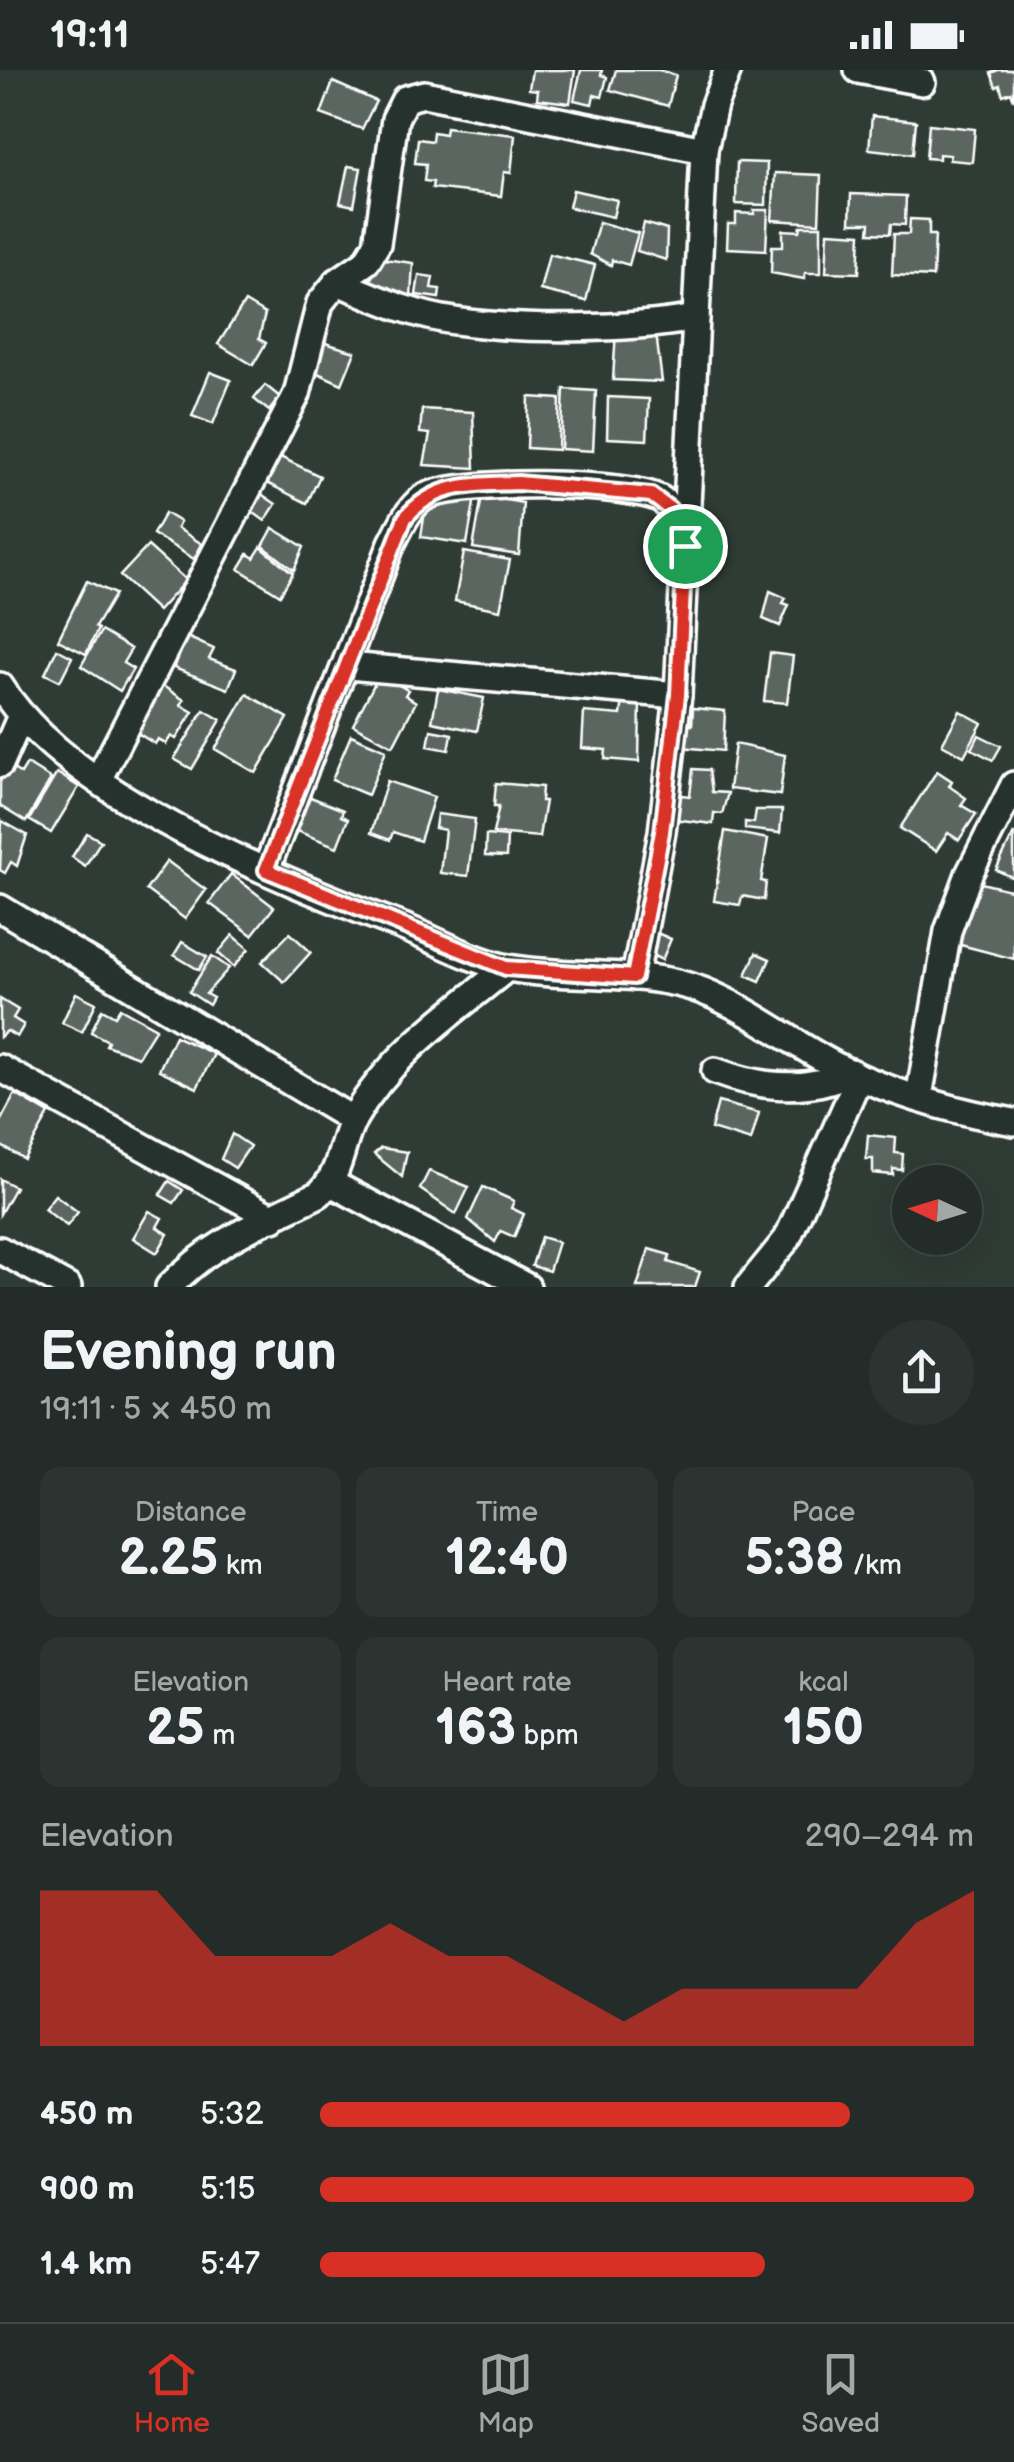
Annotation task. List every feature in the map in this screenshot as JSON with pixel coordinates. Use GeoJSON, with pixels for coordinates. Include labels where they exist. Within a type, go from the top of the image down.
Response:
{"type":"FeatureCollection","features":[{"type":"Feature","properties":{"kind":"street"},"geometry":{"type":"LineString","coordinates":[[634,977],[662,832],[678,695],[704,150],[714,105],[728,70]]}},
{"type":"Feature","properties":{"kind":"street"},"geometry":{"type":"LineString","coordinates":[[858,70],[922,82]]}},
{"type":"Feature","properties":{"kind":"street"},"geometry":{"type":"LineString","coordinates":[[99,778],[297,394],[320,304],[337,282],[366,262],[377,244],[394,119],[413,94],[704,150]]}},
{"type":"Feature","properties":{"kind":"street"},"geometry":{"type":"LineString","coordinates":[[337,282],[393,305],[454,322],[651,326],[696,318]]}},
{"type":"Feature","properties":{"kind":"street"},"geometry":{"type":"LineString","coordinates":[[266,870],[348,666],[392,543],[421,499],[439,491],[518,483],[651,495],[670,509],[685,546]]}},
{"type":"Feature","properties":{"kind":"street"},"geometry":{"type":"LineString","coordinates":[[348,666],[678,695]]}},
{"type":"Feature","properties":{"kind":"street"},"geometry":{"type":"LineString","coordinates":[[0,686],[20,718],[99,778],[171,826],[266,870],[506,968],[634,977],[701,990],[855,1075],[1014,1122]]}},
{"type":"Feature","properties":{"kind":"street"},"geometry":{"type":"LineString","coordinates":[[0,764],[20,718]]}},
{"type":"Feature","properties":{"kind":"street"},"geometry":{"type":"LineString","coordinates":[[919,1097],[948,930],[969,874],[1014,785]]}},
{"type":"Feature","properties":{"kind":"street"},"geometry":{"type":"LineString","coordinates":[[0,908],[353,1120]]}},
{"type":"Feature","properties":{"kind":"street"},"geometry":{"type":"LineString","coordinates":[[169,1287],[192,1262],[331,1183],[353,1120],[419,1038],[506,968]]}},
{"type":"Feature","properties":{"kind":"street"},"geometry":{"type":"LineString","coordinates":[[0,1068],[273,1218]]}},
{"type":"Feature","properties":{"kind":"street"},"geometry":{"type":"LineString","coordinates":[[715,1071],[753,1083],[802,1086],[855,1075]]}},
{"type":"Feature","properties":{"kind":"street"},"geometry":{"type":"LineString","coordinates":[[748,1287],[787,1239],[855,1075]]}},
{"type":"Feature","properties":{"kind":"street"},"geometry":{"type":"LineString","coordinates":[[331,1183],[527,1287]]}},
{"type":"Feature","properties":{"kind":"street"},"geometry":{"type":"LineString","coordinates":[[0,1250],[68,1287]]}},
{"type":"Feature","properties":{"kind":"building"},"geometry":{"type":"Polygon","coordinates":[[[532,70],[575,70],[570,103],[537,99],[538,90],[529,89],[532,70]]]}},
{"type":"Feature","properties":{"kind":"building"},"geometry":{"type":"Polygon","coordinates":[[[581,70],[602,70],[601,75],[607,77],[602,97],[594,95],[592,104],[574,100],[581,70]]]}},
{"type":"Feature","properties":{"kind":"building"},"geometry":{"type":"Polygon","coordinates":[[[616,70],[659,70],[676,75],[668,106],[610,90],[616,70]]]}},
{"type":"Feature","properties":{"kind":"building"},"geometry":{"type":"Polygon","coordinates":[[[1014,70],[1014,100],[1011,92],[1003,95],[1000,85],[996,87],[991,73],[1014,70]]]}},
{"type":"Feature","properties":{"kind":"building"},"geometry":{"type":"Polygon","coordinates":[[[333,82],[376,101],[362,129],[321,114],[333,82]]]}},
{"type":"Feature","properties":{"kind":"building"},"geometry":{"type":"Polygon","coordinates":[[[872,116],[916,121],[913,154],[869,149],[872,116]]]}},
{"type":"Feature","properties":{"kind":"building"},"geometry":{"type":"Polygon","coordinates":[[[929,124],[975,129],[972,162],[949,160],[950,155],[939,154],[939,159],[926,158],[929,124]]]}},
{"type":"Feature","properties":{"kind":"building"},"geometry":{"type":"Polygon","coordinates":[[[446,127],[515,135],[511,173],[504,172],[501,196],[432,188],[433,182],[424,181],[426,164],[415,163],[418,139],[432,141],[433,132],[445,134],[446,127]]]}},
{"type":"Feature","properties":{"kind":"building"},"geometry":{"type":"Polygon","coordinates":[[[737,162],[767,163],[766,205],[736,204],[737,162]]]}},
{"type":"Feature","properties":{"kind":"building"},"geometry":{"type":"Polygon","coordinates":[[[348,166],[361,168],[354,206],[340,203],[348,166]]]}},
{"type":"Feature","properties":{"kind":"building"},"geometry":{"type":"Polygon","coordinates":[[[775,173],[821,175],[819,223],[772,220],[775,173]]]}},
{"type":"Feature","properties":{"kind":"building"},"geometry":{"type":"Polygon","coordinates":[[[573,190],[617,200],[613,217],[569,207],[573,190]]]}},
{"type":"Feature","properties":{"kind":"building"},"geometry":{"type":"Polygon","coordinates":[[[851,194],[906,196],[905,225],[891,224],[890,234],[869,233],[870,223],[850,223],[851,194]]]}},
{"type":"Feature","properties":{"kind":"building"},"geometry":{"type":"Polygon","coordinates":[[[754,210],[768,210],[766,250],[727,248],[728,224],[736,224],[736,213],[754,214],[754,210]]]}},
{"type":"Feature","properties":{"kind":"building"},"geometry":{"type":"Polygon","coordinates":[[[910,219],[929,220],[929,235],[935,235],[933,277],[892,275],[894,234],[909,234],[910,219]]]}},
{"type":"Feature","properties":{"kind":"building"},"geometry":{"type":"Polygon","coordinates":[[[599,222],[638,233],[629,265],[612,260],[611,265],[590,254],[599,222]]]}},
{"type":"Feature","properties":{"kind":"building"},"geometry":{"type":"Polygon","coordinates":[[[644,223],[667,230],[666,260],[637,251],[644,223]]]}},
{"type":"Feature","properties":{"kind":"building"},"geometry":{"type":"Polygon","coordinates":[[[801,226],[821,226],[821,273],[805,273],[804,279],[771,273],[772,246],[783,246],[783,230],[800,231],[801,226]]]}},
{"type":"Feature","properties":{"kind":"building"},"geometry":{"type":"Polygon","coordinates":[[[828,232],[861,234],[859,273],[826,272],[828,232]]]}},
{"type":"Feature","properties":{"kind":"building"},"geometry":{"type":"Polygon","coordinates":[[[549,254],[595,265],[586,301],[540,290],[549,254]]]}},
{"type":"Feature","properties":{"kind":"building"},"geometry":{"type":"Polygon","coordinates":[[[377,258],[413,263],[411,297],[368,291],[377,258]]]}},
{"type":"Feature","properties":{"kind":"building"},"geometry":{"type":"Polygon","coordinates":[[[419,275],[433,277],[431,288],[440,289],[439,298],[416,295],[419,275]]]}},
{"type":"Feature","properties":{"kind":"building"},"geometry":{"type":"Polygon","coordinates":[[[245,302],[265,314],[259,339],[266,343],[253,365],[218,344],[245,302]]]}},
{"type":"Feature","properties":{"kind":"building"},"geometry":{"type":"Polygon","coordinates":[[[616,330],[656,333],[662,382],[613,380],[616,330]]]}},
{"type":"Feature","properties":{"kind":"building"},"geometry":{"type":"Polygon","coordinates":[[[322,342],[355,352],[342,384],[311,370],[322,342]]]}},
{"type":"Feature","properties":{"kind":"building"},"geometry":{"type":"Polygon","coordinates":[[[210,372],[231,380],[213,424],[192,416],[210,372]]]}},
{"type":"Feature","properties":{"kind":"building"},"geometry":{"type":"Polygon","coordinates":[[[265,385],[280,397],[269,411],[254,399],[265,385]]]}},
{"type":"Feature","properties":{"kind":"building"},"geometry":{"type":"Polygon","coordinates":[[[564,389],[596,391],[593,451],[561,449],[564,389]]]}},
{"type":"Feature","properties":{"kind":"building"},"geometry":{"type":"Polygon","coordinates":[[[529,397],[560,399],[558,450],[527,448],[529,397]]]}},
{"type":"Feature","properties":{"kind":"building"},"geometry":{"type":"Polygon","coordinates":[[[608,397],[649,399],[647,440],[607,438],[608,397]]]}},
{"type":"Feature","properties":{"kind":"building"},"geometry":{"type":"Polygon","coordinates":[[[422,409],[473,412],[475,468],[424,465],[430,434],[420,433],[422,409]]]}},
{"type":"Feature","properties":{"kind":"building"},"geometry":{"type":"Polygon","coordinates":[[[274,454],[320,476],[307,503],[261,480],[274,454]]]}},
{"type":"Feature","properties":{"kind":"building"},"geometry":{"type":"Polygon","coordinates":[[[254,489],[276,504],[265,521],[243,505],[254,489]]]}},
{"type":"Feature","properties":{"kind":"building"},"geometry":{"type":"Polygon","coordinates":[[[482,496],[523,503],[519,555],[473,548],[482,496]]]}},
{"type":"Feature","properties":{"kind":"building"},"geometry":{"type":"Polygon","coordinates":[[[475,497],[467,544],[421,537],[427,498],[475,497]]]}},
{"type":"Feature","properties":{"kind":"building"},"geometry":{"type":"Polygon","coordinates":[[[165,513],[180,522],[177,528],[202,544],[194,559],[153,534],[165,513]]]}},
{"type":"Feature","properties":{"kind":"building"},"geometry":{"type":"Polygon","coordinates":[[[273,528],[304,547],[294,570],[263,546],[273,528]]]}},
{"type":"Feature","properties":{"kind":"building"},"geometry":{"type":"Polygon","coordinates":[[[148,546],[186,580],[158,611],[120,576],[148,546]]]}},
{"type":"Feature","properties":{"kind":"building"},"geometry":{"type":"Polygon","coordinates":[[[261,547],[293,573],[280,595],[239,569],[248,554],[254,558],[261,547]]]}},
{"type":"Feature","properties":{"kind":"building"},"geometry":{"type":"Polygon","coordinates":[[[464,552],[510,560],[500,610],[455,601],[464,552]]]}},
{"type":"Feature","properties":{"kind":"building"},"geometry":{"type":"Polygon","coordinates":[[[87,581],[115,594],[95,627],[98,629],[86,654],[58,640],[87,581]]]}},
{"type":"Feature","properties":{"kind":"building"},"geometry":{"type":"Polygon","coordinates":[[[770,591],[786,598],[783,603],[789,605],[780,626],[763,619],[770,591]]]}},
{"type":"Feature","properties":{"kind":"building"},"geometry":{"type":"Polygon","coordinates":[[[101,631],[131,649],[123,663],[133,669],[120,691],[81,666],[101,631]]]}},
{"type":"Feature","properties":{"kind":"building"},"geometry":{"type":"Polygon","coordinates":[[[187,637],[214,649],[209,659],[236,669],[228,689],[174,668],[187,637]]]}},
{"type":"Feature","properties":{"kind":"building"},"geometry":{"type":"Polygon","coordinates":[[[57,649],[72,657],[60,681],[45,674],[57,649]]]}},
{"type":"Feature","properties":{"kind":"building"},"geometry":{"type":"Polygon","coordinates":[[[770,653],[793,656],[787,703],[764,701],[770,653]]]}},
{"type":"Feature","properties":{"kind":"building"},"geometry":{"type":"Polygon","coordinates":[[[379,675],[408,690],[405,695],[416,702],[393,746],[353,725],[379,675]]]}},
{"type":"Feature","properties":{"kind":"building"},"geometry":{"type":"Polygon","coordinates":[[[163,686],[184,700],[181,705],[193,712],[176,739],[171,736],[166,744],[158,739],[155,744],[136,732],[163,686]]]}},
{"type":"Feature","properties":{"kind":"building"},"geometry":{"type":"Polygon","coordinates":[[[438,689],[484,698],[477,731],[432,722],[438,689]]]}},
{"type":"Feature","properties":{"kind":"building"},"geometry":{"type":"Polygon","coordinates":[[[247,694],[288,718],[256,773],[215,749],[247,694]]]}},
{"type":"Feature","properties":{"kind":"building"},"geometry":{"type":"Polygon","coordinates":[[[623,698],[640,699],[639,762],[605,759],[606,750],[582,748],[584,712],[621,715],[623,698]]]}},
{"type":"Feature","properties":{"kind":"building"},"geometry":{"type":"Polygon","coordinates":[[[693,708],[725,711],[723,751],[681,747],[683,724],[692,725],[693,708]]]}},
{"type":"Feature","properties":{"kind":"building"},"geometry":{"type":"Polygon","coordinates":[[[204,710],[221,720],[192,769],[174,759],[204,710]]]}},
{"type":"Feature","properties":{"kind":"building"},"geometry":{"type":"Polygon","coordinates":[[[960,711],[982,723],[964,756],[942,744],[960,711]]]}},
{"type":"Feature","properties":{"kind":"building"},"geometry":{"type":"Polygon","coordinates":[[[431,730],[452,734],[449,750],[428,746],[431,730]]]}},
{"type":"Feature","properties":{"kind":"building"},"geometry":{"type":"Polygon","coordinates":[[[351,735],[386,750],[368,795],[332,780],[351,735]]]}},
{"type":"Feature","properties":{"kind":"building"},"geometry":{"type":"Polygon","coordinates":[[[979,735],[1001,746],[993,760],[972,749],[979,735]]]}},
{"type":"Feature","properties":{"kind":"building"},"geometry":{"type":"Polygon","coordinates":[[[735,744],[785,755],[780,795],[729,789],[735,744]]]}},
{"type":"Feature","properties":{"kind":"building"},"geometry":{"type":"Polygon","coordinates":[[[27,764],[51,779],[26,822],[0,806],[0,782],[9,766],[21,774],[27,764]]]}},
{"type":"Feature","properties":{"kind":"building"},"geometry":{"type":"Polygon","coordinates":[[[693,769],[709,770],[712,792],[728,793],[722,814],[714,813],[713,824],[673,819],[675,794],[690,796],[693,769]]]}},
{"type":"Feature","properties":{"kind":"building"},"geometry":{"type":"Polygon","coordinates":[[[937,771],[966,798],[961,805],[976,814],[959,840],[948,833],[936,851],[900,828],[937,771]]]}},
{"type":"Feature","properties":{"kind":"building"},"geometry":{"type":"Polygon","coordinates":[[[57,773],[79,787],[51,833],[29,820],[57,773]]]}},
{"type":"Feature","properties":{"kind":"building"},"geometry":{"type":"Polygon","coordinates":[[[387,781],[434,797],[420,841],[393,832],[390,840],[371,833],[387,781]]]}},
{"type":"Feature","properties":{"kind":"building"},"geometry":{"type":"Polygon","coordinates":[[[496,783],[542,787],[541,801],[545,801],[539,837],[493,833],[499,806],[494,806],[496,783]]]}},
{"type":"Feature","properties":{"kind":"building"},"geometry":{"type":"Polygon","coordinates":[[[303,794],[343,810],[341,816],[348,819],[337,847],[289,828],[303,794]]]}},
{"type":"Feature","properties":{"kind":"building"},"geometry":{"type":"Polygon","coordinates":[[[756,810],[782,810],[780,833],[745,829],[745,822],[754,823],[756,810]]]}},
{"type":"Feature","properties":{"kind":"building"},"geometry":{"type":"Polygon","coordinates":[[[437,814],[475,819],[468,876],[440,873],[445,830],[435,828],[437,814]]]}},
{"type":"Feature","properties":{"kind":"building"},"geometry":{"type":"Polygon","coordinates":[[[2,821],[27,835],[17,866],[11,862],[5,873],[0,870],[2,821]]]}},
{"type":"Feature","properties":{"kind":"building"},"geometry":{"type":"Polygon","coordinates":[[[725,831],[768,839],[761,881],[766,882],[764,900],[742,896],[740,905],[714,901],[725,831]]]}},
{"type":"Feature","properties":{"kind":"building"},"geometry":{"type":"Polygon","coordinates":[[[87,833],[101,841],[85,866],[72,857],[87,833]]]}},
{"type":"Feature","properties":{"kind":"building"},"geometry":{"type":"Polygon","coordinates":[[[1014,833],[1014,878],[996,870],[1014,833]]]}},
{"type":"Feature","properties":{"kind":"building"},"geometry":{"type":"Polygon","coordinates":[[[486,835],[507,837],[506,857],[485,856],[486,835]]]}},
{"type":"Feature","properties":{"kind":"building"},"geometry":{"type":"Polygon","coordinates":[[[167,861],[206,890],[185,919],[146,890],[167,861]]]}},
{"type":"Feature","properties":{"kind":"building"},"geometry":{"type":"Polygon","coordinates":[[[231,874],[274,907],[252,935],[209,903],[231,874]]]}},
{"type":"Feature","properties":{"kind":"building"},"geometry":{"type":"Polygon","coordinates":[[[973,881],[1014,891],[1014,959],[957,944],[973,881]]]}},
{"type":"Feature","properties":{"kind":"building"},"geometry":{"type":"Polygon","coordinates":[[[650,930],[671,939],[662,960],[641,950],[650,930]]]}},
{"type":"Feature","properties":{"kind":"building"},"geometry":{"type":"Polygon","coordinates":[[[290,933],[311,952],[284,982],[262,962],[290,933]]]}},
{"type":"Feature","properties":{"kind":"building"},"geometry":{"type":"Polygon","coordinates":[[[233,935],[249,949],[234,967],[218,953],[233,935]]]}},
{"type":"Feature","properties":{"kind":"building"},"geometry":{"type":"Polygon","coordinates":[[[182,942],[207,957],[199,970],[174,955],[182,942]]]}},
{"type":"Feature","properties":{"kind":"building"},"geometry":{"type":"Polygon","coordinates":[[[756,953],[770,959],[760,981],[746,975],[756,953]]]}},
{"type":"Feature","properties":{"kind":"building"},"geometry":{"type":"Polygon","coordinates":[[[212,956],[229,968],[206,994],[213,998],[209,1005],[189,992],[212,956]]]}},
{"type":"Feature","properties":{"kind":"building"},"geometry":{"type":"Polygon","coordinates":[[[76,993],[96,1003],[82,1032],[62,1023],[76,993]]]}},
{"type":"Feature","properties":{"kind":"building"},"geometry":{"type":"Polygon","coordinates":[[[0,999],[18,1010],[13,1018],[24,1025],[17,1037],[7,1031],[0,1037],[0,999]]]}},
{"type":"Feature","properties":{"kind":"building"},"geometry":{"type":"Polygon","coordinates":[[[120,1008],[156,1028],[138,1057],[106,1045],[108,1041],[91,1032],[102,1009],[115,1016],[120,1008]]]}},
{"type":"Feature","properties":{"kind":"building"},"geometry":{"type":"Polygon","coordinates":[[[175,1036],[214,1054],[197,1088],[159,1070],[175,1036]]]}},
{"type":"Feature","properties":{"kind":"building"},"geometry":{"type":"Polygon","coordinates":[[[15,1094],[49,1114],[24,1159],[0,1145],[0,1122],[15,1094]]]}},
{"type":"Feature","properties":{"kind":"building"},"geometry":{"type":"Polygon","coordinates":[[[718,1102],[759,1113],[751,1141],[711,1129],[718,1102]]]}},
{"type":"Feature","properties":{"kind":"building"},"geometry":{"type":"Polygon","coordinates":[[[232,1134],[250,1146],[235,1168],[221,1159],[232,1134]]]}},
{"type":"Feature","properties":{"kind":"building"},"geometry":{"type":"Polygon","coordinates":[[[868,1135],[896,1138],[895,1153],[903,1154],[902,1165],[892,1165],[892,1175],[873,1173],[873,1159],[866,1159],[868,1135]]]}},
{"type":"Feature","properties":{"kind":"building"},"geometry":{"type":"Polygon","coordinates":[[[381,1148],[407,1152],[402,1177],[374,1154],[381,1148]]]}},
{"type":"Feature","properties":{"kind":"building"},"geometry":{"type":"Polygon","coordinates":[[[429,1171],[469,1187],[456,1214],[420,1189],[429,1171]]]}},
{"type":"Feature","properties":{"kind":"building"},"geometry":{"type":"Polygon","coordinates":[[[0,1179],[15,1187],[0,1214],[0,1179]]]}},
{"type":"Feature","properties":{"kind":"building"},"geometry":{"type":"Polygon","coordinates":[[[169,1181],[183,1190],[174,1203],[160,1195],[169,1181]]]}},
{"type":"Feature","properties":{"kind":"building"},"geometry":{"type":"Polygon","coordinates":[[[483,1187],[514,1201],[511,1208],[524,1214],[514,1237],[501,1231],[495,1242],[468,1219],[483,1187]]]}},
{"type":"Feature","properties":{"kind":"building"},"geometry":{"type":"Polygon","coordinates":[[[55,1195],[78,1212],[67,1226],[44,1209],[55,1195]]]}},
{"type":"Feature","properties":{"kind":"building"},"geometry":{"type":"Polygon","coordinates":[[[149,1211],[162,1218],[157,1227],[168,1234],[157,1253],[133,1238],[149,1211]]]}},
{"type":"Feature","properties":{"kind":"building"},"geometry":{"type":"Polygon","coordinates":[[[541,1237],[558,1242],[549,1271],[532,1266],[541,1237]]]}},
{"type":"Feature","properties":{"kind":"building"},"geometry":{"type":"Polygon","coordinates":[[[649,1249],[670,1255],[668,1262],[700,1272],[695,1287],[637,1287],[649,1249]]]}},
{"type":"Feature","properties":{"kind":"route"},"geometry":{"type":"LineString","coordinates":[[518,483],[651,495],[663,500],[670,509],[685,546],[678,695],[662,832],[634,977],[506,968],[266,870],[348,666],[392,543],[421,499],[439,491],[518,483]]}}]}
